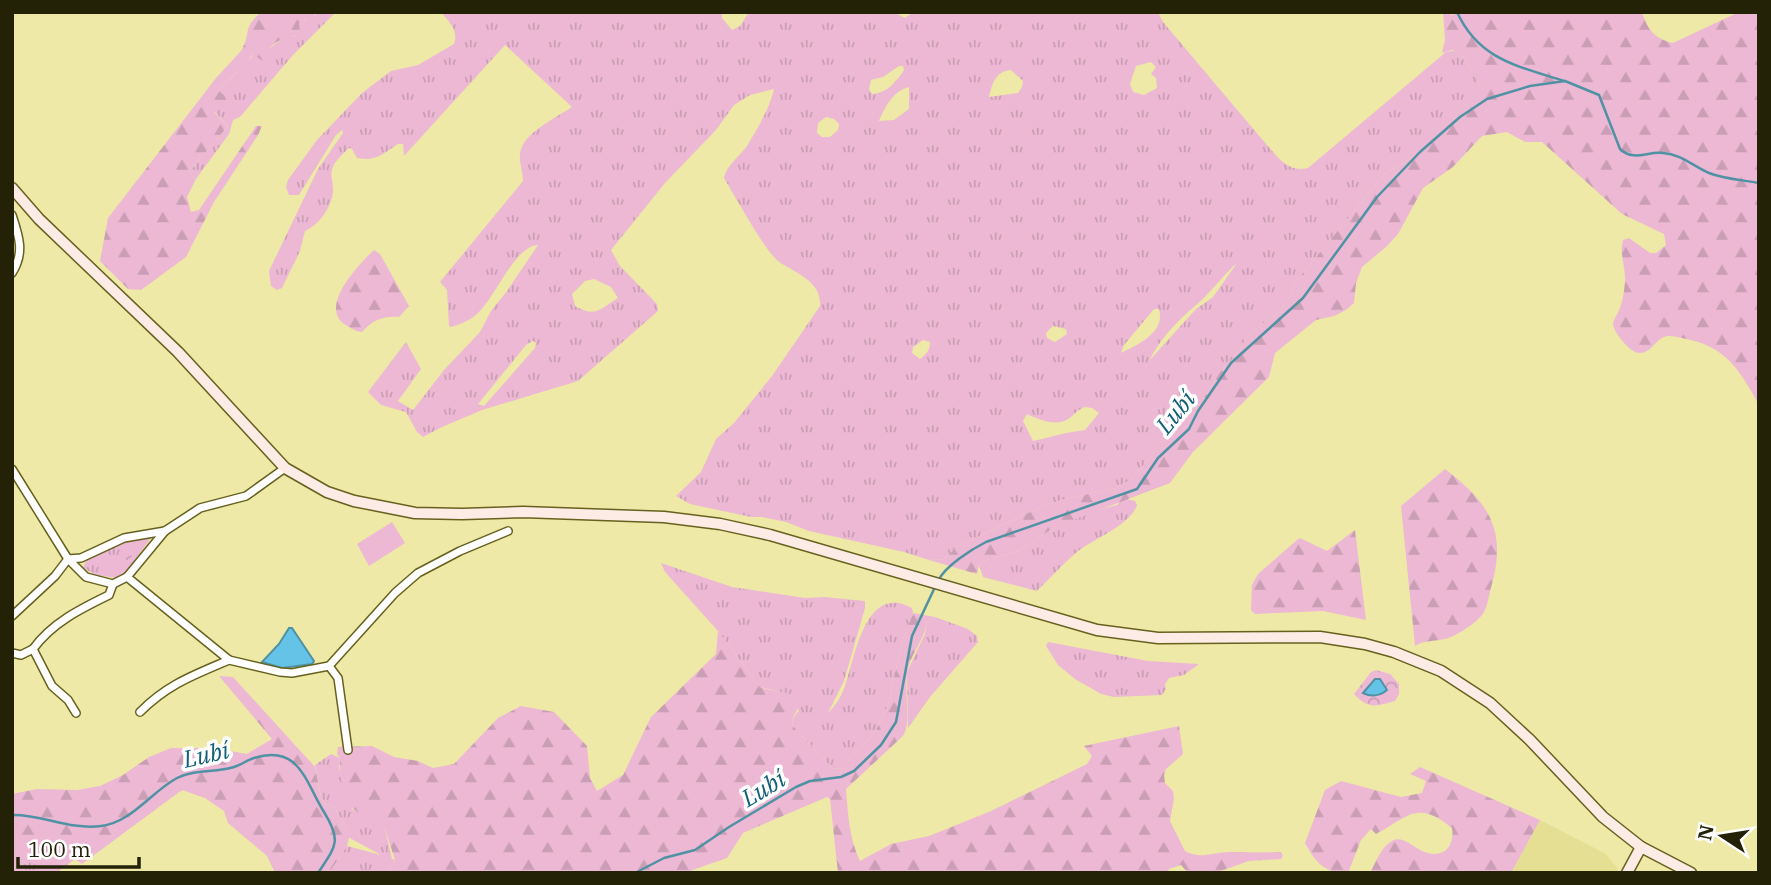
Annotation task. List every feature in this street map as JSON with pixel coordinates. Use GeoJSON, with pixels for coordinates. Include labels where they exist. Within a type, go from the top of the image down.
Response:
{"type":"FeatureCollection","features":[{"type":"Feature","properties":{"kind":"main road"},"geometry":{"type":"LineString","coordinates":[[12,188],[39,219],[178,352],[285,468],[327,492],[399,511],[463,514],[551,513],[687,519],[761,532],[1065,622],[1126,635],[1177,639],[1320,637],[1394,652],[1441,671],[1490,703],[1530,740],[1585,800],[1641,847],[1691,873]]}},
{"type":"Feature","properties":{"kind":"main road"},"geometry":{"type":"LineString","coordinates":[[1629,868],[1641,847]]}},
{"type":"Feature","properties":{"kind":"street"},"geometry":{"type":"LineString","coordinates":[[12,215],[21,240],[21,249],[17,266],[12,273]]}},
{"type":"Feature","properties":{"kind":"street"},"geometry":{"type":"LineString","coordinates":[[12,469],[68,559],[86,577],[113,584],[127,577],[165,531],[200,508],[246,496],[285,468]]}},
{"type":"Feature","properties":{"kind":"street"},"geometry":{"type":"LineString","coordinates":[[12,616],[55,576],[68,559],[81,558],[124,538],[165,531]]}},
{"type":"Feature","properties":{"kind":"street"},"geometry":{"type":"LineString","coordinates":[[127,577],[229,660],[292,673],[329,666],[395,593],[418,573],[508,531]]}},
{"type":"Feature","properties":{"kind":"street"},"geometry":{"type":"LineString","coordinates":[[12,653],[21,655],[33,649],[41,638],[69,615],[109,594],[113,584]]}},
{"type":"Feature","properties":{"kind":"street"},"geometry":{"type":"LineString","coordinates":[[33,649],[52,686],[68,700],[76,713]]}},
{"type":"Feature","properties":{"kind":"street"},"geometry":{"type":"LineString","coordinates":[[141,712],[158,693],[229,660]]}},
{"type":"Feature","properties":{"kind":"street"},"geometry":{"type":"LineString","coordinates":[[329,666],[338,678],[348,750]]}},
{"type":"Feature","properties":{"kind":"shaded area"},"geometry":{"type":"Polygon","coordinates":[[[1540,820],[1606,854],[1618,869],[1616,873],[1511,873],[1540,820]]]}},
{"type":"Feature","properties":{"kind":"green space"},"geometry":{"type":"Polygon","coordinates":[[[261,12],[316,12],[311,23],[304,20],[299,23],[300,34],[275,44],[267,51],[267,58],[263,61],[253,54],[250,58],[252,63],[245,71],[238,71],[220,88],[219,91],[226,97],[227,104],[214,112],[228,126],[189,172],[196,179],[187,197],[191,212],[199,210],[256,126],[262,126],[258,135],[214,202],[186,257],[141,290],[128,289],[100,261],[108,218],[216,78],[241,51],[251,23],[261,12]]]}},
{"type":"Feature","properties":{"kind":"green space"},"geometry":{"type":"Polygon","coordinates":[[[316,12],[336,12],[293,55],[240,117],[233,120],[229,134],[196,179],[189,172],[228,126],[214,111],[227,101],[219,92],[220,88],[253,54],[296,36],[299,23],[315,16],[316,12]]]}},
{"type":"Feature","properties":{"kind":"green space"},"geometry":{"type":"Polygon","coordinates":[[[441,12],[722,12],[722,18],[732,30],[740,26],[749,12],[894,12],[905,18],[913,12],[1158,12],[1163,22],[1275,154],[1289,166],[1301,169],[1308,168],[1446,52],[1461,52],[1482,90],[1482,96],[1419,153],[1384,175],[1297,280],[1289,298],[1275,315],[1249,334],[1236,355],[1219,373],[1200,404],[1169,428],[1149,459],[1130,480],[1116,488],[1061,500],[1023,515],[955,548],[945,559],[929,560],[809,531],[786,522],[690,504],[676,496],[701,472],[716,439],[734,423],[772,376],[820,306],[817,290],[812,284],[772,255],[724,178],[727,169],[747,146],[759,126],[774,89],[750,95],[734,105],[716,130],[665,183],[611,250],[620,266],[657,304],[658,311],[578,381],[482,410],[423,437],[417,432],[406,412],[381,405],[368,392],[406,342],[421,369],[398,401],[413,410],[444,370],[480,332],[491,311],[538,245],[529,248],[511,265],[480,311],[465,322],[449,326],[447,290],[440,282],[523,181],[520,154],[527,139],[572,107],[505,45],[404,156],[403,144],[369,159],[357,158],[349,148],[342,155],[332,170],[333,192],[327,210],[315,225],[305,231],[300,251],[282,288],[277,290],[271,286],[269,271],[318,169],[343,133],[342,130],[336,135],[299,195],[289,195],[286,187],[288,180],[317,140],[362,93],[391,71],[418,65],[454,44],[454,30],[441,12]],[[1151,62],[1136,66],[1130,84],[1133,92],[1144,95],[1157,88],[1156,78],[1151,74],[1156,67],[1151,62]],[[903,66],[883,77],[871,80],[869,89],[872,94],[882,92],[898,79],[904,70],[903,66]],[[1011,70],[998,76],[989,97],[1018,93],[1022,87],[1023,81],[1011,70]],[[909,87],[894,96],[879,121],[894,120],[909,109],[909,87]],[[826,117],[818,123],[817,133],[822,137],[830,137],[838,130],[839,124],[834,119],[826,117]],[[1237,263],[1169,331],[1149,361],[1196,309],[1213,297],[1237,263]],[[594,279],[585,281],[572,294],[575,306],[593,312],[618,298],[611,287],[594,279]],[[1154,309],[1124,345],[1121,353],[1142,342],[1155,331],[1160,317],[1159,309],[1154,309]],[[1053,326],[1046,333],[1047,338],[1055,342],[1067,334],[1066,329],[1053,326]],[[923,340],[913,347],[912,353],[920,359],[926,354],[930,342],[923,340]],[[533,341],[526,345],[478,404],[484,406],[535,348],[536,343],[533,341]],[[1092,408],[1079,410],[1060,422],[1049,422],[1027,414],[1023,421],[1033,441],[1085,430],[1099,413],[1092,408]]]}},
{"type":"Feature","properties":{"kind":"green space"},"geometry":{"type":"Polygon","coordinates":[[[1443,12],[1453,15],[1456,12],[1642,12],[1653,32],[1661,39],[1673,43],[1739,12],[1759,12],[1759,405],[1730,361],[1710,347],[1667,336],[1640,353],[1621,340],[1615,331],[1613,323],[1621,305],[1625,282],[1623,240],[1629,238],[1650,253],[1656,253],[1666,245],[1664,234],[1622,214],[1542,142],[1525,142],[1507,132],[1482,136],[1453,167],[1423,188],[1398,234],[1362,267],[1356,283],[1354,303],[1334,316],[1316,320],[1275,353],[1269,377],[1193,452],[1170,483],[1055,527],[1018,551],[983,561],[977,574],[929,560],[945,559],[955,548],[1023,515],[1061,500],[1116,488],[1130,480],[1149,459],[1169,428],[1200,404],[1219,373],[1236,355],[1249,334],[1275,315],[1289,298],[1297,280],[1384,175],[1419,153],[1481,96],[1482,90],[1461,52],[1452,50],[1442,53],[1445,40],[1443,12]]]}},
{"type":"Feature","properties":{"kind":"green space"},"geometry":{"type":"Polygon","coordinates":[[[374,250],[380,254],[409,306],[399,317],[379,320],[362,332],[346,325],[338,317],[336,308],[338,297],[351,275],[374,250]]]}},
{"type":"Feature","properties":{"kind":"green space"},"geometry":{"type":"Polygon","coordinates":[[[1445,469],[1473,493],[1490,518],[1497,547],[1496,565],[1487,604],[1479,618],[1451,637],[1415,646],[1401,506],[1445,469]]]}},
{"type":"Feature","properties":{"kind":"green space"},"geometry":{"type":"Polygon","coordinates":[[[1123,498],[1135,501],[1137,505],[1127,519],[1077,552],[1037,591],[983,577],[979,565],[983,561],[1018,551],[1055,527],[1090,512],[1117,505],[1123,498]]]}},
{"type":"Feature","properties":{"kind":"green space"},"geometry":{"type":"Polygon","coordinates":[[[392,522],[405,543],[369,566],[357,544],[392,522]]]}},
{"type":"Feature","properties":{"kind":"green space"},"geometry":{"type":"Polygon","coordinates":[[[1355,530],[1366,620],[1323,611],[1255,614],[1251,610],[1252,585],[1258,574],[1297,540],[1300,538],[1327,551],[1355,530]]]}},
{"type":"Feature","properties":{"kind":"green space"},"geometry":{"type":"Polygon","coordinates":[[[153,535],[125,574],[116,578],[96,575],[83,568],[94,554],[113,544],[153,535]]]}},
{"type":"Feature","properties":{"kind":"green space"},"geometry":{"type":"Polygon","coordinates":[[[132,536],[142,544],[128,561],[118,553],[132,536]]]}},
{"type":"Feature","properties":{"kind":"green space"},"geometry":{"type":"Polygon","coordinates":[[[661,563],[732,587],[805,598],[865,601],[844,681],[828,713],[842,694],[858,642],[873,614],[883,605],[896,603],[912,608],[913,613],[902,642],[888,705],[875,732],[841,769],[832,768],[793,726],[792,720],[799,710],[777,691],[760,687],[718,631],[665,572],[661,563]]]}},
{"type":"Feature","properties":{"kind":"green space"},"geometry":{"type":"Polygon","coordinates":[[[913,613],[935,617],[927,622],[908,668],[906,730],[903,736],[846,789],[851,835],[860,861],[891,844],[929,836],[991,811],[1087,764],[1092,756],[1084,746],[1179,726],[1183,754],[1166,769],[1164,775],[1165,783],[1173,791],[1174,798],[1170,821],[1185,851],[1201,855],[1281,852],[1283,856],[1281,859],[1249,861],[1215,873],[1188,873],[1181,865],[1169,869],[1167,873],[838,873],[830,799],[827,797],[743,833],[727,858],[684,873],[388,873],[395,860],[384,826],[355,810],[344,794],[338,747],[372,746],[394,757],[418,761],[433,768],[454,764],[498,718],[521,706],[554,712],[587,746],[590,778],[597,791],[623,775],[651,717],[716,654],[718,631],[760,687],[797,698],[799,706],[792,720],[793,726],[832,768],[841,769],[875,732],[888,705],[902,642],[913,613]]]}},
{"type":"Feature","properties":{"kind":"green space"},"geometry":{"type":"Polygon","coordinates":[[[935,617],[968,629],[977,636],[978,642],[930,697],[908,728],[907,672],[925,634],[927,622],[935,617]]]}},
{"type":"Feature","properties":{"kind":"green space"},"geometry":{"type":"Polygon","coordinates":[[[1048,642],[1148,661],[1199,664],[1184,675],[1169,678],[1162,695],[1114,697],[1101,694],[1075,679],[1058,665],[1046,646],[1048,642]]]}},
{"type":"Feature","properties":{"kind":"green space"},"geometry":{"type":"Polygon","coordinates":[[[1376,670],[1390,674],[1399,684],[1399,694],[1395,701],[1369,705],[1354,694],[1371,672],[1376,670]]]}},
{"type":"Feature","properties":{"kind":"green space"},"geometry":{"type":"Polygon","coordinates":[[[219,676],[233,677],[315,767],[321,797],[325,803],[334,807],[349,838],[347,846],[329,873],[275,873],[267,856],[228,823],[224,811],[205,798],[182,790],[82,864],[75,859],[75,851],[69,848],[42,863],[29,861],[12,851],[12,794],[37,789],[77,790],[100,786],[123,775],[149,757],[171,748],[212,748],[247,754],[272,739],[219,676]]]}},
{"type":"Feature","properties":{"kind":"green space"},"geometry":{"type":"Polygon","coordinates":[[[331,754],[340,758],[339,768],[352,809],[384,825],[392,859],[395,860],[388,873],[329,873],[347,846],[381,855],[348,837],[345,825],[334,807],[325,803],[321,797],[315,765],[331,754]]]}},
{"type":"Feature","properties":{"kind":"green space"},"geometry":{"type":"Polygon","coordinates":[[[1420,767],[1540,820],[1511,873],[1370,873],[1382,851],[1388,844],[1399,839],[1429,853],[1436,854],[1446,850],[1451,841],[1452,828],[1430,814],[1421,813],[1405,817],[1376,834],[1371,829],[1361,840],[1348,873],[1327,869],[1317,861],[1305,843],[1325,790],[1341,781],[1401,797],[1422,793],[1426,781],[1410,774],[1420,767]]]}},
{"type":"Feature","properties":{"kind":"green space"},"geometry":{"type":"Polygon","coordinates":[[[69,847],[75,851],[75,859],[56,873],[12,873],[12,852],[15,850],[31,861],[69,847]]]}},
{"type":"Feature","properties":{"kind":"water"},"geometry":{"type":"Polygon","coordinates":[[[289,628],[292,628],[314,661],[312,664],[282,668],[262,662],[279,644],[289,628]]]}},
{"type":"Feature","properties":{"kind":"water"},"geometry":{"type":"Polygon","coordinates":[[[1375,679],[1380,679],[1387,690],[1375,695],[1363,693],[1375,679]]]}},
{"type":"Feature","properties":{"kind":"waterway"},"geometry":{"type":"LineString","coordinates":[[1457,12],[1466,28],[1488,51],[1516,65],[1564,81]]}},
{"type":"Feature","properties":{"kind":"waterway","name":"Lubí"},"geometry":{"type":"LineString","coordinates":[[938,581],[953,564],[986,542],[1137,489],[1158,458],[1189,429],[1231,363],[1303,298],[1377,197],[1420,152],[1460,117],[1487,99],[1530,86],[1565,81],[1599,95],[1620,149],[1625,153],[1669,154],[1715,175],[1759,183]]}},
{"type":"Feature","properties":{"kind":"waterway","name":"Lubí"},"geometry":{"type":"LineString","coordinates":[[635,873],[664,858],[695,850],[796,787],[810,781],[841,777],[854,771],[881,745],[896,722],[912,636],[935,587]]}},
{"type":"Feature","properties":{"kind":"waterway","name":"Lubí"},"geometry":{"type":"LineString","coordinates":[[12,815],[77,826],[101,826],[132,813],[168,784],[184,775],[227,769],[269,755],[281,756],[299,768],[333,830],[333,849],[318,873]]}}]}
